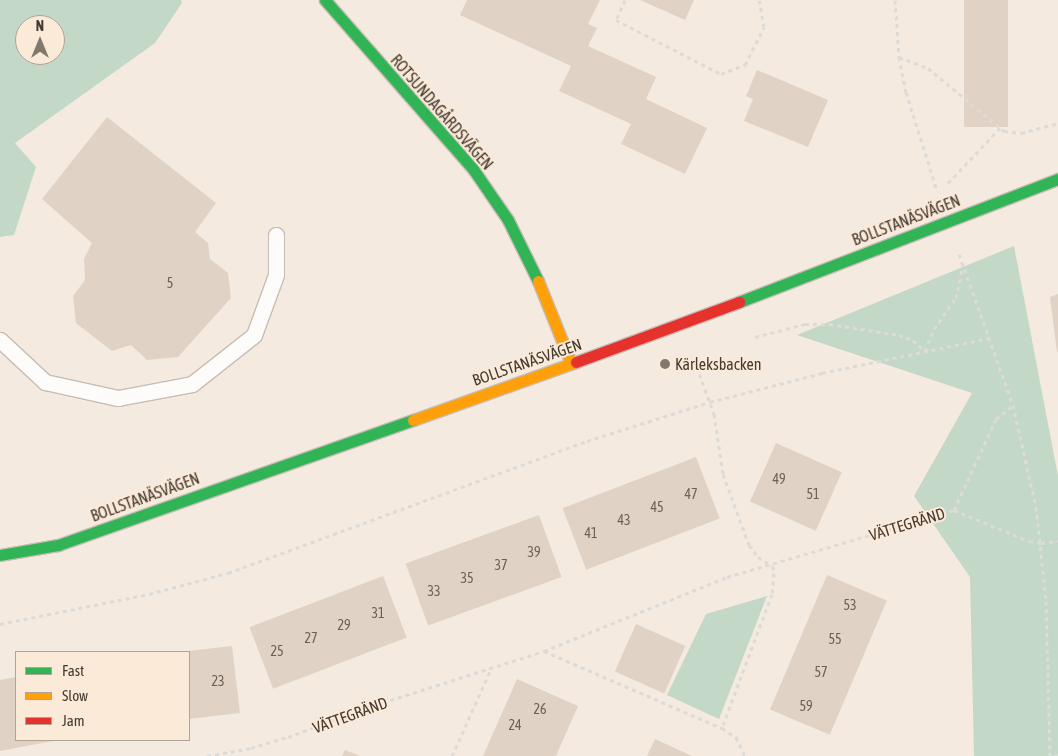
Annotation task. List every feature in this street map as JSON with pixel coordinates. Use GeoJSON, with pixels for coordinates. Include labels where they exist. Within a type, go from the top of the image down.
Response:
{"type":"FeatureCollection","features":[{"type":"Feature","properties":{"kind":"street","name":"ROTSUNDAGÅRDSVÄGEN"},"geometry":{"type":"LineString","coordinates":[[325,0],[473,169],[508,220],[533,268],[571,363]]}},
{"type":"Feature","properties":{"kind":"street","name":"BOLLSTANÄSVÄGEN"},"geometry":{"type":"LineString","coordinates":[[0,555],[58,545],[571,363],[1058,179]]}},
{"type":"Feature","properties":{"kind":"lane"},"geometry":{"type":"LineString","coordinates":[[0,340],[45,382],[118,398],[192,384],[254,334],[276,274],[276,235]]}},
{"type":"Feature","properties":{"kind":"path"},"geometry":{"type":"LineString","coordinates":[[626,0],[616,20],[721,74],[745,65],[764,27],[759,0]]}},
{"type":"Feature","properties":{"kind":"path"},"geometry":{"type":"LineString","coordinates":[[895,0],[899,57],[906,92],[938,196],[956,173],[1001,128]]}},
{"type":"Feature","properties":{"kind":"path"},"geometry":{"type":"LineString","coordinates":[[899,57],[928,68],[1001,128],[1021,133],[1058,123]]}},
{"type":"Feature","properties":{"kind":"path"},"geometry":{"type":"LineString","coordinates":[[956,246],[1013,405],[1041,543],[1049,654],[1050,756]]}},
{"type":"Feature","properties":{"kind":"path"},"geometry":{"type":"LineString","coordinates":[[925,351],[934,329],[956,298],[963,264]]}},
{"type":"Feature","properties":{"kind":"path"},"geometry":{"type":"LineString","coordinates":[[755,337],[805,324],[829,324],[899,334],[913,340],[925,351]]}},
{"type":"Feature","properties":{"kind":"path"},"geometry":{"type":"LineString","coordinates":[[0,624],[149,594],[228,573],[587,441],[710,402],[925,351],[990,338]]}},
{"type":"Feature","properties":{"kind":"path"},"geometry":{"type":"LineString","coordinates":[[694,360],[710,402],[722,474],[742,528],[753,552],[773,566],[772,594],[722,728]]}},
{"type":"Feature","properties":{"kind":"path","name":"VÄTTEGRÄND"},"geometry":{"type":"LineString","coordinates":[[207,756],[251,748],[544,651],[727,577],[773,566],[954,510],[996,419],[1013,405]]}},
{"type":"Feature","properties":{"kind":"path"},"geometry":{"type":"LineString","coordinates":[[954,510],[1041,543],[1058,541]]}},
{"type":"Feature","properties":{"kind":"path"},"geometry":{"type":"LineString","coordinates":[[544,651],[722,728],[736,737],[745,756]]}},
{"type":"Feature","properties":{"kind":"path"},"geometry":{"type":"LineString","coordinates":[[452,756],[491,668]]}},
{"type":"Feature","properties":{"kind":"green space"},"geometry":{"type":"Polygon","coordinates":[[[0,0],[181,0],[182,3],[155,43],[15,143],[36,167],[14,235],[0,237],[0,0]]]}},
{"type":"Feature","properties":{"kind":"green space"},"geometry":{"type":"Polygon","coordinates":[[[1014,246],[1058,476],[1058,756],[974,756],[970,577],[914,496],[972,393],[797,335],[1014,246]]]}},
{"type":"Feature","properties":{"kind":"green space"},"geometry":{"type":"Polygon","coordinates":[[[767,596],[719,719],[667,695],[706,614],[767,596]]]}},
{"type":"Feature","properties":{"kind":"building"},"geometry":{"type":"Polygon","coordinates":[[[467,0],[600,0],[588,24],[597,28],[588,46],[656,77],[646,99],[707,128],[685,174],[621,144],[631,124],[559,91],[571,66],[460,15],[467,0]]]}},
{"type":"Feature","properties":{"kind":"building"},"geometry":{"type":"Polygon","coordinates":[[[640,0],[694,0],[685,20],[640,0]]]}},
{"type":"Feature","properties":{"kind":"building"},"geometry":{"type":"Polygon","coordinates":[[[964,0],[1008,0],[1008,127],[964,127],[964,0]]]}},
{"type":"Feature","properties":{"kind":"building"},"geometry":{"type":"Polygon","coordinates":[[[757,70],[828,100],[808,147],[744,121],[753,99],[746,96],[757,70]]]}},
{"type":"Feature","properties":{"kind":"building"},"geometry":{"type":"Polygon","coordinates":[[[107,117],[216,203],[195,232],[208,243],[210,259],[228,273],[231,298],[178,357],[147,360],[131,345],[112,351],[76,323],[73,296],[85,280],[84,259],[92,243],[42,199],[107,117]]]}},
{"type":"Feature","properties":{"kind":"building"},"geometry":{"type":"Polygon","coordinates":[[[1058,294],[1058,352],[1057,352],[1050,297],[1058,294]]]}},
{"type":"Feature","properties":{"kind":"building"},"geometry":{"type":"Polygon","coordinates":[[[776,443],[842,472],[816,531],[750,501],[776,443]]]}},
{"type":"Feature","properties":{"kind":"building"},"geometry":{"type":"Polygon","coordinates":[[[696,457],[720,519],[586,570],[562,508],[696,457]]]}},
{"type":"Feature","properties":{"kind":"building"},"geometry":{"type":"Polygon","coordinates":[[[539,515],[562,577],[428,626],[406,564],[539,515]]]}},
{"type":"Feature","properties":{"kind":"building"},"geometry":{"type":"Polygon","coordinates":[[[827,575],[887,600],[830,735],[770,709],[827,575]]]}},
{"type":"Feature","properties":{"kind":"building"},"geometry":{"type":"Polygon","coordinates":[[[383,576],[407,638],[273,689],[249,627],[383,576]]]}},
{"type":"Feature","properties":{"kind":"building"},"geometry":{"type":"Polygon","coordinates":[[[636,624],[685,646],[664,693],[615,672],[636,624]]]}},
{"type":"Feature","properties":{"kind":"building"},"geometry":{"type":"Polygon","coordinates":[[[232,646],[240,713],[190,719],[189,651],[232,646]]]}},
{"type":"Feature","properties":{"kind":"building"},"geometry":{"type":"Polygon","coordinates":[[[15,677],[15,741],[53,741],[0,751],[0,680],[15,677]]]}},
{"type":"Feature","properties":{"kind":"building"},"geometry":{"type":"Polygon","coordinates":[[[517,679],[578,706],[556,756],[483,756],[517,679]]]}},
{"type":"Feature","properties":{"kind":"building"},"geometry":{"type":"Polygon","coordinates":[[[655,739],[692,756],[647,756],[655,739]]]}},
{"type":"Feature","properties":{"kind":"building"},"geometry":{"type":"Polygon","coordinates":[[[345,750],[360,756],[342,756],[345,750]]]}},
{"type":"Feature","properties":{"kind":"traffic: fast"},"geometry":{"type":"LineString","coordinates":[[325,0],[473,169],[508,220],[538,281]]}},
{"type":"Feature","properties":{"kind":"traffic: fast"},"geometry":{"type":"LineString","coordinates":[[739,302],[1058,179]]}},
{"type":"Feature","properties":{"kind":"traffic: fast"},"geometry":{"type":"LineString","coordinates":[[0,555],[58,545],[413,420]]}},
{"type":"Feature","properties":{"kind":"traffic: slow"},"geometry":{"type":"LineString","coordinates":[[538,281],[571,363]]}},
{"type":"Feature","properties":{"kind":"traffic: slow"},"geometry":{"type":"LineString","coordinates":[[413,420],[576,362]]}},
{"type":"Feature","properties":{"kind":"traffic: jam"},"geometry":{"type":"LineString","coordinates":[[576,362],[739,302]]}},
{"type":"Feature","properties":{"kind":"place","name":"Kärleksbacken"},"geometry":{"type":"Point","coordinates":[665,364]}}]}
